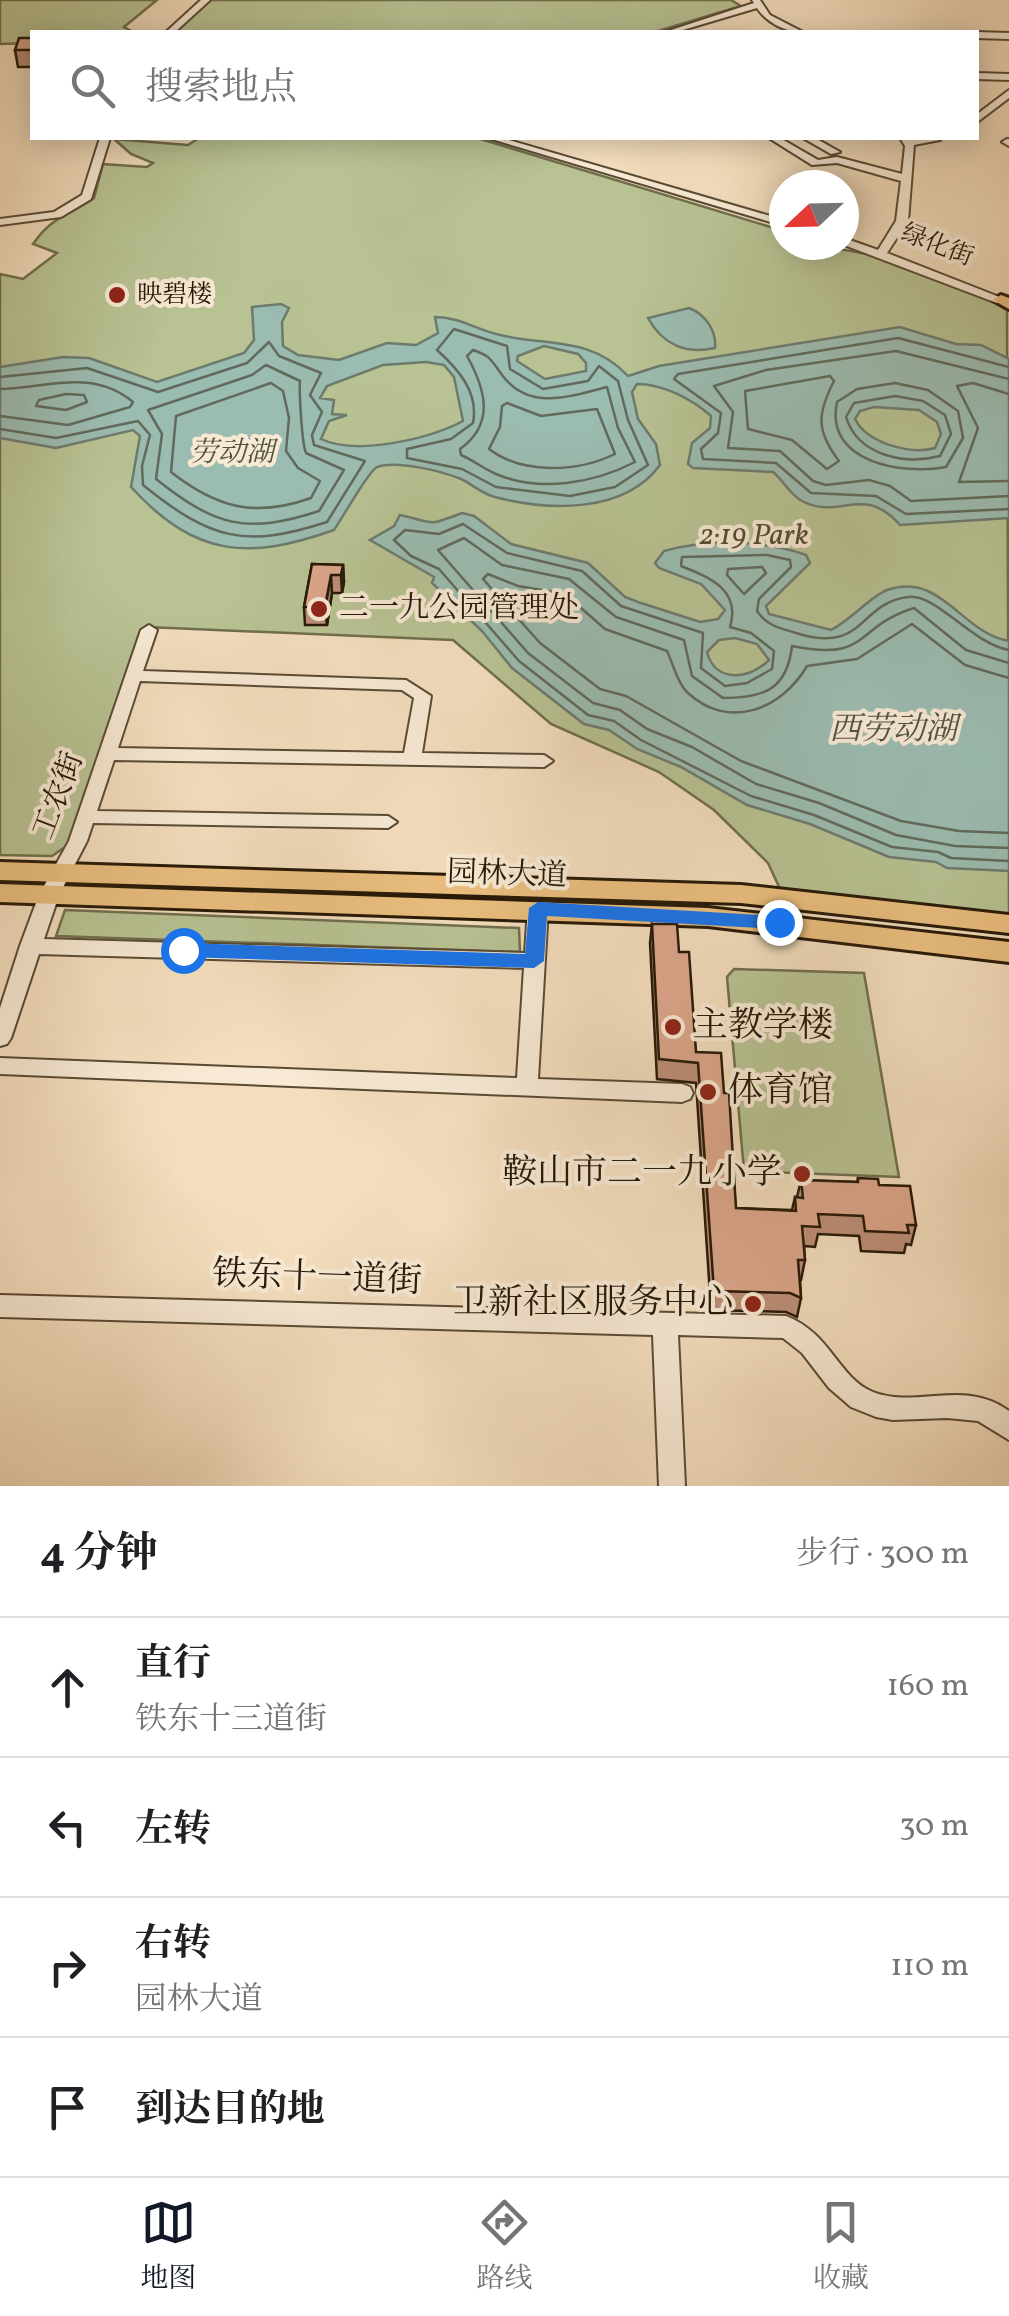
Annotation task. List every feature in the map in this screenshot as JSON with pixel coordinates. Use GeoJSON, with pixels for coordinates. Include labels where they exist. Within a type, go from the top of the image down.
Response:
{"type":"FeatureCollection","features":[{"type":"Feature","properties":{"kind":"main road"},"geometry":{"type":"LineString","coordinates":[[0,871],[33,889],[740,894],[1009,924]]}},
{"type":"Feature","properties":{"kind":"main road","name":"园林大道"},"geometry":{"type":"LineString","coordinates":[[33,889],[538,908],[779,922],[1009,952]]}},
{"type":"Feature","properties":{"kind":"street"},"geometry":{"type":"LineString","coordinates":[[172,30],[206,0]]}},
{"type":"Feature","properties":{"kind":"street"},"geometry":{"type":"LineString","coordinates":[[675,30],[756,3],[779,25],[793,30]]}},
{"type":"Feature","properties":{"kind":"street"},"geometry":{"type":"LineString","coordinates":[[979,35],[1009,36]]}},
{"type":"Feature","properties":{"kind":"street"},"geometry":{"type":"LineString","coordinates":[[979,76],[1009,77]]}},
{"type":"Feature","properties":{"kind":"street"},"geometry":{"type":"LineString","coordinates":[[979,118],[1009,93]]}},
{"type":"Feature","properties":{"kind":"street"},"geometry":{"type":"LineString","coordinates":[[0,222],[57,215],[87,197],[104,140]]}},
{"type":"Feature","properties":{"kind":"street"},"geometry":{"type":"LineString","coordinates":[[500,140],[769,219]]}},
{"type":"Feature","properties":{"kind":"street"},"geometry":{"type":"LineString","coordinates":[[777,140],[816,163],[837,160],[907,178]]}},
{"type":"Feature","properties":{"kind":"street"},"geometry":{"type":"LineString","coordinates":[[812,140],[835,152]]}},
{"type":"Feature","properties":{"kind":"street"},"geometry":{"type":"LineString","coordinates":[[882,252],[902,220],[906,140]]}},
{"type":"Feature","properties":{"kind":"street","name":"绿化街"},"geometry":{"type":"LineString","coordinates":[[859,245],[1006,302]]}},
{"type":"Feature","properties":{"kind":"street","name":"工农街"},"geometry":{"type":"LineString","coordinates":[[0,1038],[30,946],[33,889],[85,818],[149,630]]}},
{"type":"Feature","properties":{"kind":"street"},"geometry":{"type":"LineString","coordinates":[[133,676],[406,686],[423,696],[412,760]]}},
{"type":"Feature","properties":{"kind":"street"},"geometry":{"type":"LineString","coordinates":[[107,754],[544,761]]}},
{"type":"Feature","properties":{"kind":"street"},"geometry":{"type":"LineString","coordinates":[[85,818],[388,822]]}},
{"type":"Feature","properties":{"kind":"street"},"geometry":{"type":"LineString","coordinates":[[528,1087],[538,908]]}},
{"type":"Feature","properties":{"kind":"street"},"geometry":{"type":"LineString","coordinates":[[30,946],[534,961]]}},
{"type":"Feature","properties":{"kind":"street"},"geometry":{"type":"LineString","coordinates":[[0,1066],[682,1093]]}},
{"type":"Feature","properties":{"kind":"street","name":"铁东十一道街"},"geometry":{"type":"LineString","coordinates":[[0,1306],[786,1327],[812,1343],[837,1383],[854,1398],[881,1406],[977,1406],[1009,1428]]}},
{"type":"Feature","properties":{"kind":"street"},"geometry":{"type":"LineString","coordinates":[[665,1324],[672,1486]]}},
{"type":"Feature","properties":{"kind":"green space"},"geometry":{"type":"Polygon","coordinates":[[[0,0],[157,0],[124,27],[129,30],[30,30],[30,43],[0,44],[0,0]]]}},
{"type":"Feature","properties":{"kind":"green space"},"geometry":{"type":"Polygon","coordinates":[[[211,0],[731,0],[741,6],[662,30],[176,30],[211,0]]]}},
{"type":"Feature","properties":{"kind":"green space","name":"2·19 Park"},"geometry":{"type":"Polygon","coordinates":[[[115,140],[188,145],[196,140],[484,140],[769,226],[769,260],[859,260],[859,253],[871,255],[928,272],[1007,310],[1009,914],[781,891],[768,863],[714,810],[659,772],[551,724],[453,640],[147,627],[71,843],[52,856],[0,855],[0,274],[23,279],[57,253],[33,244],[54,222],[94,198],[103,164],[147,167],[153,163],[131,154],[115,140]]]}},
{"type":"Feature","properties":{"kind":"green space"},"geometry":{"type":"Polygon","coordinates":[[[65,910],[519,928],[520,952],[56,936],[65,910]]]}},
{"type":"Feature","properties":{"kind":"green space"},"geometry":{"type":"Polygon","coordinates":[[[734,969],[864,973],[899,1177],[744,1171],[727,977],[734,969]]]}},
{"type":"Feature","properties":{"kind":"water","name":"劳动湖"},"geometry":{"type":"Polygon","coordinates":[[[281,304],[289,308],[282,322],[283,346],[298,355],[339,360],[387,343],[416,345],[438,333],[435,317],[443,317],[496,334],[582,348],[613,363],[628,376],[659,366],[900,327],[956,344],[981,345],[1009,359],[1009,518],[900,525],[874,506],[828,507],[802,501],[773,472],[693,468],[688,464],[692,443],[710,428],[711,416],[677,394],[637,384],[632,392],[638,419],[656,444],[660,465],[626,493],[584,505],[538,505],[490,496],[442,473],[386,465],[377,467],[368,477],[334,530],[276,546],[225,546],[201,540],[155,510],[131,487],[140,436],[133,430],[56,448],[0,438],[0,367],[63,357],[89,358],[157,382],[244,353],[254,340],[252,307],[281,304]],[[544,346],[518,356],[517,361],[545,379],[586,371],[586,363],[578,354],[544,346]],[[383,365],[327,386],[320,398],[334,400],[332,414],[347,415],[329,421],[321,439],[372,446],[431,434],[463,421],[454,377],[444,365],[383,365]],[[874,407],[860,411],[855,419],[861,427],[890,445],[914,450],[935,448],[941,434],[937,422],[919,410],[874,407]]]}},
{"type":"Feature","properties":{"kind":"water"},"geometry":{"type":"Polygon","coordinates":[[[689,308],[709,324],[715,348],[694,350],[676,345],[660,335],[648,318],[689,308]]]}},
{"type":"Feature","properties":{"kind":"water","name":"西劳动湖"},"geometry":{"type":"Polygon","coordinates":[[[462,513],[474,516],[511,544],[588,563],[625,597],[700,622],[718,619],[725,610],[701,584],[655,563],[664,551],[681,547],[754,544],[806,555],[810,563],[766,606],[769,614],[831,630],[881,593],[906,586],[937,596],[977,627],[1009,641],[1009,871],[947,868],[936,862],[889,857],[810,824],[747,805],[681,767],[637,749],[609,730],[584,724],[512,668],[482,631],[432,583],[434,577],[370,540],[394,526],[400,515],[435,522],[462,513]],[[735,638],[719,640],[707,652],[717,669],[743,674],[769,660],[757,644],[735,638]]]}},
{"type":"Feature","properties":{"kind":"building"},"geometry":{"type":"Polygon","coordinates":[[[19,38],[30,38],[30,50],[15,50],[19,38]]]}},
{"type":"Feature","properties":{"kind":"building"},"geometry":{"type":"Polygon","coordinates":[[[312,564],[343,565],[341,575],[331,575],[325,607],[304,607],[312,564]]]}},
{"type":"Feature","properties":{"kind":"building"},"geometry":{"type":"Polygon","coordinates":[[[652,924],[677,924],[679,952],[689,952],[696,1052],[721,1053],[724,1093],[729,1093],[736,1208],[796,1211],[795,1197],[803,1198],[801,1180],[878,1179],[879,1185],[910,1186],[916,1225],[907,1225],[909,1233],[865,1231],[863,1216],[818,1214],[820,1227],[802,1226],[805,1260],[798,1260],[801,1298],[790,1293],[714,1291],[698,1063],[659,1059],[652,924]]]}},
{"type":"Feature","properties":{"kind":"place","name":"映碧楼"},"geometry":{"type":"Point","coordinates":[117,295]}},
{"type":"Feature","properties":{"kind":"place","name":"二一九公园管理处"},"geometry":{"type":"Point","coordinates":[319,609]}},
{"type":"Feature","properties":{"kind":"place","name":"主教学楼"},"geometry":{"type":"Point","coordinates":[673,1027]}},
{"type":"Feature","properties":{"kind":"place","name":"体育馆"},"geometry":{"type":"Point","coordinates":[708,1092]}},
{"type":"Feature","properties":{"kind":"place","name":"鞍山市二一九小学"},"geometry":{"type":"Point","coordinates":[802,1174]}},
{"type":"Feature","properties":{"kind":"place","name":"卫新社区服务中心"},"geometry":{"type":"Point","coordinates":[753,1304]}},
{"type":"Feature","properties":{"kind":"route"},"geometry":{"type":"LineString","coordinates":[[183,950],[534,961],[538,908],[779,922]]}}]}
